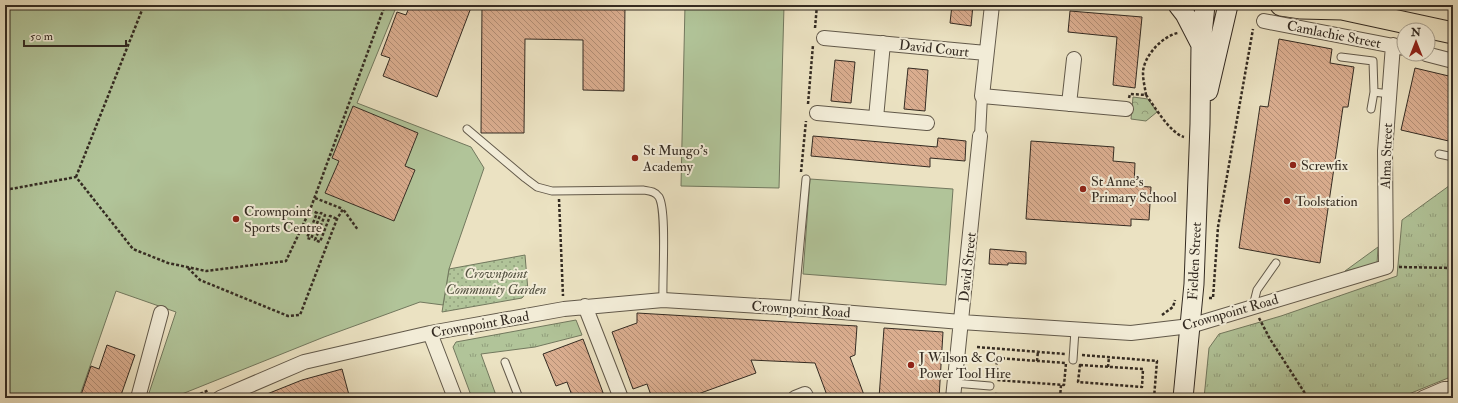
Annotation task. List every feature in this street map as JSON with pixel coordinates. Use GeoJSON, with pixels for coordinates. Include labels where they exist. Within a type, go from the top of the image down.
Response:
{"type":"FeatureCollection","features":[{"type":"Feature","properties":{"kind":"main road","name":"Fielden Street"},"geometry":{"type":"LineString","coordinates":[[1178,5],[1185,14],[1201,45]]}},
{"type":"Feature","properties":{"kind":"main road","name":"Fielden Street"},"geometry":{"type":"LineString","coordinates":[[1183,398],[1193,298],[1200,124],[1201,45],[1205,5]]}},
{"type":"Feature","properties":{"kind":"main road","name":"Fielden Street"},"geometry":{"type":"LineString","coordinates":[[1200,124],[1228,5]]}},
{"type":"Feature","properties":{"kind":"main road"},"geometry":{"type":"LineString","coordinates":[[1281,5],[1301,8],[1337,7],[1453,33]]}},
{"type":"Feature","properties":{"kind":"street"},"geometry":{"type":"LineString","coordinates":[[980,136],[982,96],[992,5]]}},
{"type":"Feature","properties":{"kind":"street","name":"Camlachie Street"},"geometry":{"type":"LineString","coordinates":[[1264,20],[1396,46]]}},
{"type":"Feature","properties":{"kind":"street","name":"David Court"},"geometry":{"type":"LineString","coordinates":[[817,39],[883,43],[986,53]]}},
{"type":"Feature","properties":{"kind":"street","name":"David Court"},"geometry":{"type":"LineString","coordinates":[[876,118],[883,43]]}},
{"type":"Feature","properties":{"kind":"street"},"geometry":{"type":"LineString","coordinates":[[1436,57],[1453,61]]}},
{"type":"Feature","properties":{"kind":"street"},"geometry":{"type":"LineString","coordinates":[[1069,104],[1074,59]]}},
{"type":"Feature","properties":{"kind":"street","name":"Alma Street"},"geometry":{"type":"LineString","coordinates":[[1386,267],[1384,151],[1389,94],[1396,61]]}},
{"type":"Feature","properties":{"kind":"street"},"geometry":{"type":"LineString","coordinates":[[982,96],[1126,109]]}},
{"type":"Feature","properties":{"kind":"street"},"geometry":{"type":"LineString","coordinates":[[810,115],[876,118],[927,123]]}},
{"type":"Feature","properties":{"kind":"street","name":"David Street"},"geometry":{"type":"LineString","coordinates":[[952,398],[980,136]]}},
{"type":"Feature","properties":{"kind":"street","name":"Crownpoint Road"},"geometry":{"type":"LineString","coordinates":[[220,398],[304,362],[430,333],[586,306],[663,300],[794,308],[961,322],[1130,333],[1190,326],[1386,267]]}},
{"type":"Feature","properties":{"kind":"street"},"geometry":{"type":"LineString","coordinates":[[586,306],[621,398]]}},
{"type":"Feature","properties":{"kind":"street"},"geometry":{"type":"LineString","coordinates":[[138,398],[161,313]]}},
{"type":"Feature","properties":{"kind":"street"},"geometry":{"type":"LineString","coordinates":[[430,333],[455,398]]}},
{"type":"Feature","properties":{"kind":"street"},"geometry":{"type":"LineString","coordinates":[[1423,398],[1444,389],[1453,388]]}},
{"type":"Feature","properties":{"kind":"lane"},"geometry":{"type":"LineString","coordinates":[[1341,56],[1373,61],[1374,92],[1371,109]]}},
{"type":"Feature","properties":{"kind":"lane"},"geometry":{"type":"LineString","coordinates":[[1374,92],[1389,94]]}},
{"type":"Feature","properties":{"kind":"lane"},"geometry":{"type":"LineString","coordinates":[[467,129],[537,187],[558,190],[643,190],[652,191],[658,196],[661,203],[663,223],[663,300]]}},
{"type":"Feature","properties":{"kind":"lane"},"geometry":{"type":"LineString","coordinates":[[1439,154],[1453,157]]}},
{"type":"Feature","properties":{"kind":"lane"},"geometry":{"type":"LineString","coordinates":[[794,308],[806,179]]}},
{"type":"Feature","properties":{"kind":"lane"},"geometry":{"type":"LineString","coordinates":[[1253,306],[1257,290],[1276,263]]}},
{"type":"Feature","properties":{"kind":"lane"},"geometry":{"type":"LineString","coordinates":[[1073,360],[1075,330]]}},
{"type":"Feature","properties":{"kind":"lane"},"geometry":{"type":"LineString","coordinates":[[505,362],[519,398]]}},
{"type":"Feature","properties":{"kind":"lane"},"geometry":{"type":"LineString","coordinates":[[954,384],[990,390]]}},
{"type":"Feature","properties":{"kind":"path"},"geometry":{"type":"LineString","coordinates":[[76,177],[144,5]]}},
{"type":"Feature","properties":{"kind":"path"},"geometry":{"type":"LineString","coordinates":[[76,177],[133,249],[168,263],[206,271],[286,261],[315,198],[386,5]]}},
{"type":"Feature","properties":{"kind":"path"},"geometry":{"type":"LineString","coordinates":[[806,179],[801,173],[810,115],[817,39],[817,5]]}},
{"type":"Feature","properties":{"kind":"path"},"geometry":{"type":"LineString","coordinates":[[1193,298],[1213,298],[1218,227],[1254,27],[1264,20]]}},
{"type":"Feature","properties":{"kind":"path"},"geometry":{"type":"LineString","coordinates":[[1182,32],[1168,37],[1154,49],[1148,59],[1143,73],[1146,95],[1165,122],[1180,136],[1184,137]]}},
{"type":"Feature","properties":{"kind":"path"},"geometry":{"type":"LineString","coordinates":[[1126,109],[1130,94],[1146,95]]}},
{"type":"Feature","properties":{"kind":"path"},"geometry":{"type":"LineString","coordinates":[[5,190],[76,177]]}},
{"type":"Feature","properties":{"kind":"path"},"geometry":{"type":"LineString","coordinates":[[558,190],[564,309]]}},
{"type":"Feature","properties":{"kind":"path"},"geometry":{"type":"LineString","coordinates":[[315,198],[343,209],[358,230]]}},
{"type":"Feature","properties":{"kind":"path"},"geometry":{"type":"LineString","coordinates":[[188,267],[200,280],[288,316],[300,315],[337,219],[343,209]]}},
{"type":"Feature","properties":{"kind":"path"},"geometry":{"type":"LineString","coordinates":[[310,210],[317,213],[307,238],[311,239],[321,213],[326,215],[315,240],[320,242],[330,216],[337,219]]}},
{"type":"Feature","properties":{"kind":"path"},"geometry":{"type":"LineString","coordinates":[[1386,267],[1453,268]]}},
{"type":"Feature","properties":{"kind":"path"},"geometry":{"type":"LineString","coordinates":[[1253,306],[1270,339],[1308,398]]}},
{"type":"Feature","properties":{"kind":"path"},"geometry":{"type":"LineString","coordinates":[[977,347],[1066,354]]}},
{"type":"Feature","properties":{"kind":"path"},"geometry":{"type":"LineString","coordinates":[[1037,361],[1038,351]]}},
{"type":"Feature","properties":{"kind":"path"},"geometry":{"type":"LineString","coordinates":[[1081,355],[1157,361],[1154,398]]}},
{"type":"Feature","properties":{"kind":"path"},"geometry":{"type":"LineString","coordinates":[[1108,367],[1109,357]]}},
{"type":"Feature","properties":{"kind":"path"},"geometry":{"type":"LineString","coordinates":[[990,390],[1060,398],[1061,385],[1064,385],[1066,363],[997,358],[996,380],[1061,385]]}},
{"type":"Feature","properties":{"kind":"path"},"geometry":{"type":"LineString","coordinates":[[1080,365],[1108,367],[1144,369],[1142,387],[1078,382],[1080,365]]}},
{"type":"Feature","properties":{"kind":"path"},"geometry":{"type":"LineString","coordinates":[[1126,397],[1142,398]]}},
{"type":"Feature","properties":{"kind":"green space","name":"Crownpoint Sports Centre"},"geometry":{"type":"Polygon","coordinates":[[[5,5],[397,5],[357,103],[471,147],[484,168],[449,269],[443,305],[420,302],[324,337],[172,398],[148,396],[176,312],[116,291],[79,398],[5,398],[5,5]]]}},
{"type":"Feature","properties":{"kind":"green space"},"geometry":{"type":"Polygon","coordinates":[[[685,5],[784,6],[779,188],[681,186],[685,5]]]}},
{"type":"Feature","properties":{"kind":"green space"},"geometry":{"type":"Polygon","coordinates":[[[1133,97],[1148,99],[1157,112],[1146,121],[1131,119],[1133,97]]]}},
{"type":"Feature","properties":{"kind":"green space"},"geometry":{"type":"Polygon","coordinates":[[[810,179],[953,189],[946,285],[803,274],[810,179]]]}},
{"type":"Feature","properties":{"kind":"green space"},"geometry":{"type":"Polygon","coordinates":[[[1453,183],[1453,376],[1399,398],[1204,398],[1209,348],[1219,334],[1281,316],[1397,276],[1402,220],[1453,183]]]}},
{"type":"Feature","properties":{"kind":"green space"},"geometry":{"type":"Polygon","coordinates":[[[1378,247],[1377,264],[1345,271],[1378,247]]]}},
{"type":"Feature","properties":{"kind":"green space","name":"Crownpoint Community Garden"},"geometry":{"type":"Polygon","coordinates":[[[525,255],[528,291],[522,298],[442,312],[449,269],[525,255]]]}},
{"type":"Feature","properties":{"kind":"green space"},"geometry":{"type":"Polygon","coordinates":[[[576,320],[582,335],[535,347],[481,354],[497,398],[472,398],[453,347],[456,342],[576,320]]]}},
{"type":"Feature","properties":{"kind":"building"},"geometry":{"type":"Polygon","coordinates":[[[410,5],[472,5],[437,97],[383,76],[390,58],[381,55],[397,12],[406,15],[410,5]]]}},
{"type":"Feature","properties":{"kind":"building"},"geometry":{"type":"Polygon","coordinates":[[[482,5],[625,5],[624,91],[583,90],[583,40],[525,39],[524,133],[481,133],[482,5]]]}},
{"type":"Feature","properties":{"kind":"building"},"geometry":{"type":"Polygon","coordinates":[[[952,5],[973,5],[971,26],[950,23],[952,5]]]}},
{"type":"Feature","properties":{"kind":"building"},"geometry":{"type":"Polygon","coordinates":[[[1070,11],[1142,17],[1135,88],[1113,85],[1117,37],[1068,32],[1070,11]]]}},
{"type":"Feature","properties":{"kind":"building"},"geometry":{"type":"Polygon","coordinates":[[[1279,39],[1332,49],[1330,63],[1354,67],[1348,107],[1343,107],[1320,263],[1239,248],[1260,106],[1268,107],[1279,39]]]}},
{"type":"Feature","properties":{"kind":"building"},"geometry":{"type":"Polygon","coordinates":[[[835,60],[855,62],[851,103],[831,101],[835,60]]]}},
{"type":"Feature","properties":{"kind":"building"},"geometry":{"type":"Polygon","coordinates":[[[908,68],[928,70],[925,111],[904,109],[908,68]]]}},
{"type":"Feature","properties":{"kind":"building"},"geometry":{"type":"Polygon","coordinates":[[[1415,68],[1453,77],[1453,142],[1401,130],[1415,68]]]}},
{"type":"Feature","properties":{"kind":"building"},"geometry":{"type":"Polygon","coordinates":[[[353,106],[418,133],[405,166],[415,170],[394,221],[325,193],[339,161],[332,158],[353,106]]]}},
{"type":"Feature","properties":{"kind":"building"},"geometry":{"type":"Polygon","coordinates":[[[813,136],[937,147],[938,138],[966,141],[965,161],[930,158],[930,167],[811,156],[813,136]]]}},
{"type":"Feature","properties":{"kind":"building"},"geometry":{"type":"Polygon","coordinates":[[[1031,141],[1114,147],[1113,161],[1135,163],[1134,186],[1151,187],[1149,220],[1131,219],[1131,226],[1026,219],[1031,141]]]}},
{"type":"Feature","properties":{"kind":"building"},"geometry":{"type":"Polygon","coordinates":[[[990,249],[1026,252],[1026,264],[989,264],[990,249]]]}},
{"type":"Feature","properties":{"kind":"building"},"geometry":{"type":"Polygon","coordinates":[[[637,313],[857,326],[855,355],[850,357],[864,395],[856,398],[828,398],[815,363],[751,360],[756,373],[687,398],[652,398],[647,384],[633,389],[612,332],[637,323],[637,313]]]}},
{"type":"Feature","properties":{"kind":"building","name":"J Wilson & Co Power Tool Hire"},"geometry":{"type":"Polygon","coordinates":[[[884,328],[943,332],[939,398],[879,398],[884,328]]]}},
{"type":"Feature","properties":{"kind":"building"},"geometry":{"type":"Polygon","coordinates":[[[583,339],[605,398],[573,398],[567,382],[556,386],[543,354],[583,339]]]}},
{"type":"Feature","properties":{"kind":"building"},"geometry":{"type":"Polygon","coordinates":[[[107,345],[135,355],[120,398],[90,398],[81,395],[91,366],[99,369],[107,345]]]}},
{"type":"Feature","properties":{"kind":"building"},"geometry":{"type":"Polygon","coordinates":[[[342,369],[349,395],[342,398],[257,398],[302,380],[342,369]]]}},
{"type":"Feature","properties":{"kind":"place","name":"St Mungo's Academy"},"geometry":{"type":"Point","coordinates":[635,158]}},
{"type":"Feature","properties":{"kind":"place","name":"Screwfix"},"geometry":{"type":"Point","coordinates":[1293,165]}},
{"type":"Feature","properties":{"kind":"place","name":"St Anne's Primary School"},"geometry":{"type":"Point","coordinates":[1083,189]}},
{"type":"Feature","properties":{"kind":"place","name":"Toolstation"},"geometry":{"type":"Point","coordinates":[1287,201]}},
{"type":"Feature","properties":{"kind":"place","name":"Crownpoint Sports Centre"},"geometry":{"type":"Point","coordinates":[236,219]}},
{"type":"Feature","properties":{"kind":"place","name":"J Wilson & Co Power Tool Hire"},"geometry":{"type":"Point","coordinates":[911,365]}}]}
